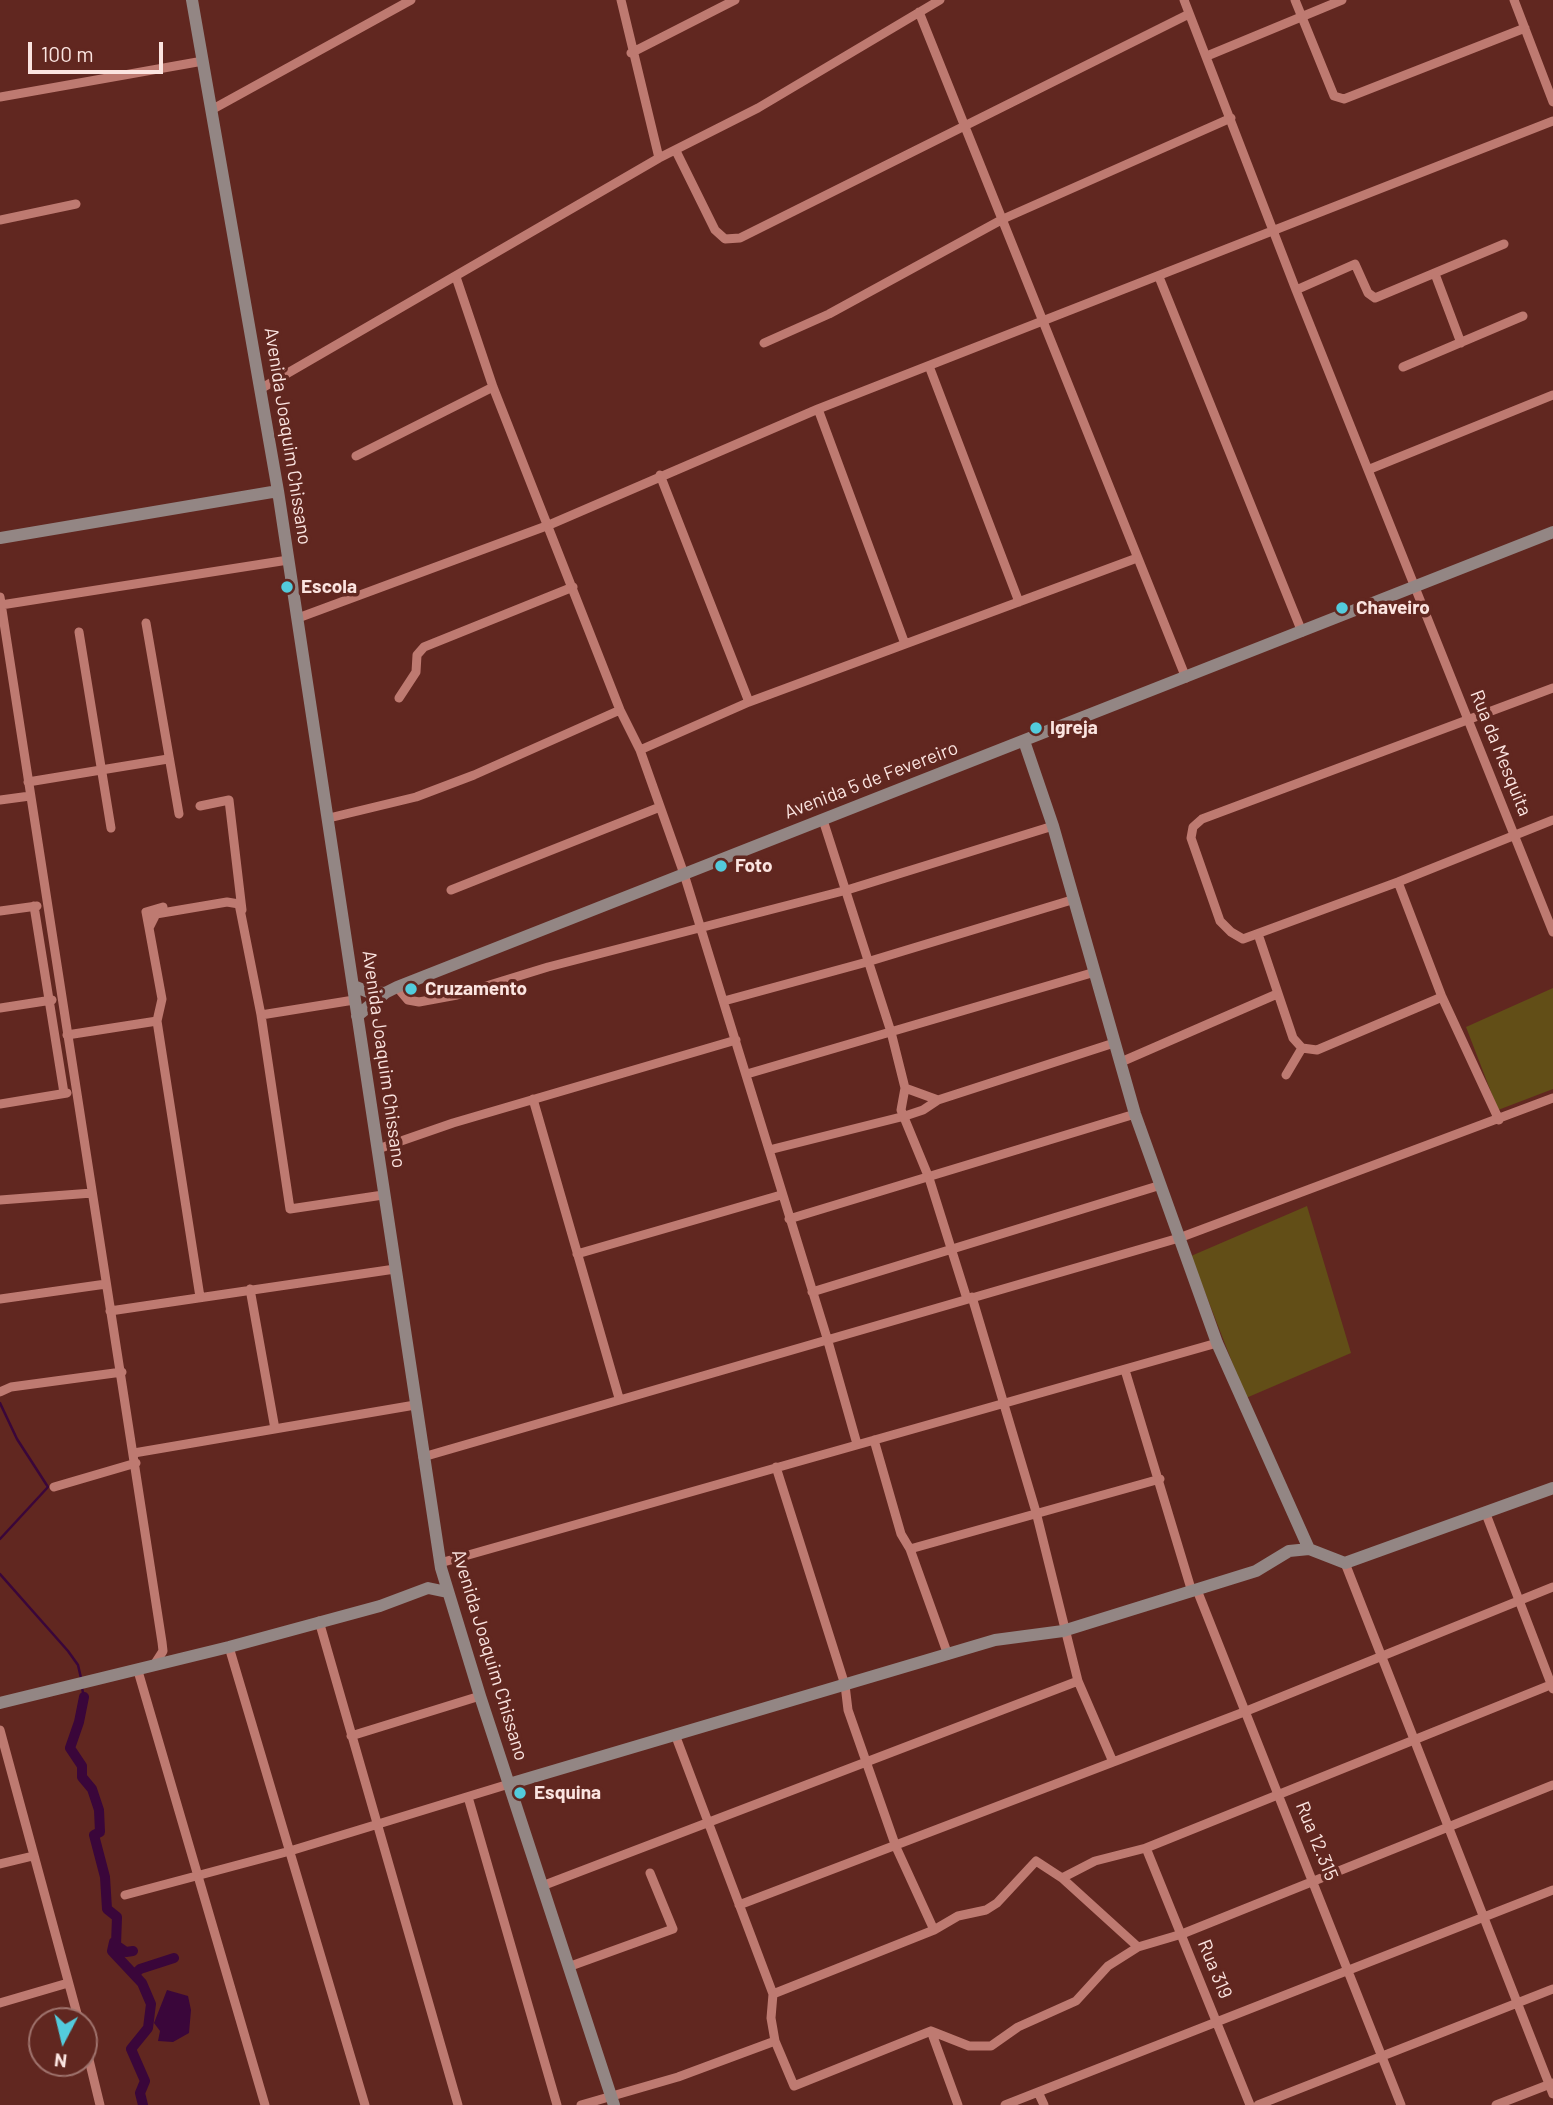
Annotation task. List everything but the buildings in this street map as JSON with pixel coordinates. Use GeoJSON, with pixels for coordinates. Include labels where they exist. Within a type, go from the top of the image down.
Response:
{"type":"FeatureCollection","features":[{"type":"Feature","properties":{"kind":"street","name":"Avenida Joaquim Chissano"},"geometry":{"type":"LineString","coordinates":[[192,0],[262,388],[441,1565],[480,1696],[612,2100]]}},
{"type":"Feature","properties":{"kind":"street"},"geometry":{"type":"LineString","coordinates":[[213,109],[411,0]]}},
{"type":"Feature","properties":{"kind":"street"},"geometry":{"type":"LineString","coordinates":[[621,0],[631,53],[659,158]]}},
{"type":"Feature","properties":{"kind":"street"},"geometry":{"type":"LineString","coordinates":[[631,53],[735,0]]}},
{"type":"Feature","properties":{"kind":"street"},"geometry":{"type":"LineString","coordinates":[[262,388],[659,158],[758,108],[940,0]]}},
{"type":"Feature","properties":{"kind":"street","name":"Rua da Mesquita"},"geometry":{"type":"LineString","coordinates":[[1184,0],[1296,290],[1370,469],[1553,932]]}},
{"type":"Feature","properties":{"kind":"street"},"geometry":{"type":"LineString","coordinates":[[1295,0],[1334,96],[1344,99],[1432,67],[1525,28]]}},
{"type":"Feature","properties":{"kind":"street"},"geometry":{"type":"LineString","coordinates":[[1207,56],[1342,0]]}},
{"type":"Feature","properties":{"kind":"street"},"geometry":{"type":"LineString","coordinates":[[1514,0],[1553,102]]}},
{"type":"Feature","properties":{"kind":"street"},"geometry":{"type":"LineString","coordinates":[[919,12],[1186,678]]}},
{"type":"Feature","properties":{"kind":"street"},"geometry":{"type":"LineString","coordinates":[[676,151],[715,230],[725,239],[740,238],[1189,14]]}},
{"type":"Feature","properties":{"kind":"street"},"geometry":{"type":"LineString","coordinates":[[0,97],[203,61]]}},
{"type":"Feature","properties":{"kind":"street"},"geometry":{"type":"LineString","coordinates":[[764,343],[829,314],[1003,219],[1231,118]]}},
{"type":"Feature","properties":{"kind":"street"},"geometry":{"type":"LineString","coordinates":[[298,618],[549,525],[818,409],[1553,121]]}},
{"type":"Feature","properties":{"kind":"street"},"geometry":{"type":"LineString","coordinates":[[0,220],[76,204]]}},
{"type":"Feature","properties":{"kind":"street"},"geometry":{"type":"LineString","coordinates":[[1296,290],[1355,264],[1368,293],[1375,298],[1504,244]]}},
{"type":"Feature","properties":{"kind":"street"},"geometry":{"type":"LineString","coordinates":[[1435,274],[1461,343]]}},
{"type":"Feature","properties":{"kind":"street"},"geometry":{"type":"LineString","coordinates":[[456,277],[493,387],[620,710],[640,750],[684,874],[827,1338],[856,1444]]}},
{"type":"Feature","properties":{"kind":"street"},"geometry":{"type":"LineString","coordinates":[[1159,277],[1302,632]]}},
{"type":"Feature","properties":{"kind":"street"},"geometry":{"type":"LineString","coordinates":[[1403,367],[1523,316]]}},
{"type":"Feature","properties":{"kind":"street"},"geometry":{"type":"LineString","coordinates":[[929,366],[1019,602]]}},
{"type":"Feature","properties":{"kind":"street"},"geometry":{"type":"LineString","coordinates":[[356,456],[493,387]]}},
{"type":"Feature","properties":{"kind":"street"},"geometry":{"type":"LineString","coordinates":[[1370,469],[1553,395]]}},
{"type":"Feature","properties":{"kind":"street"},"geometry":{"type":"LineString","coordinates":[[818,409],[905,644]]}},
{"type":"Feature","properties":{"kind":"street"},"geometry":{"type":"LineString","coordinates":[[660,475],[749,702]]}},
{"type":"Feature","properties":{"kind":"street"},"geometry":{"type":"LineString","coordinates":[[0,538],[278,491]]}},
{"type":"Feature","properties":{"kind":"street","name":"Avenida 5 de Fevereiro"},"geometry":{"type":"LineString","coordinates":[[357,1016],[385,993],[1553,533]]}},
{"type":"Feature","properties":{"kind":"street"},"geometry":{"type":"LineString","coordinates":[[640,750],[749,702],[1137,558]]}},
{"type":"Feature","properties":{"kind":"street"},"geometry":{"type":"LineString","coordinates":[[153,1667],[159,1660],[162,1643],[77,1091],[60,998],[1,601],[288,560]]}},
{"type":"Feature","properties":{"kind":"street"},"geometry":{"type":"LineString","coordinates":[[399,698],[416,672],[417,655],[424,647],[573,587]]}},
{"type":"Feature","properties":{"kind":"street"},"geometry":{"type":"LineString","coordinates":[[146,624],[179,814]]}},
{"type":"Feature","properties":{"kind":"street"},"geometry":{"type":"LineString","coordinates":[[79,632],[111,828]]}},
{"type":"Feature","properties":{"kind":"street"},"geometry":{"type":"LineString","coordinates":[[1553,688],[1469,722],[1202,819],[1193,827],[1191,838],[1220,921],[1243,939],[1398,882],[1553,820]]}},
{"type":"Feature","properties":{"kind":"street"},"geometry":{"type":"LineString","coordinates":[[329,818],[416,797],[462,780],[620,710]]}},
{"type":"Feature","properties":{"kind":"street"},"geometry":{"type":"LineString","coordinates":[[1024,741],[1075,899],[1135,1114],[1217,1343],[1309,1549]]}},
{"type":"Feature","properties":{"kind":"street"},"geometry":{"type":"LineString","coordinates":[[28,782],[168,760]]}},
{"type":"Feature","properties":{"kind":"street"},"geometry":{"type":"LineString","coordinates":[[0,800],[30,796]]}},
{"type":"Feature","properties":{"kind":"street"},"geometry":{"type":"LineString","coordinates":[[200,806],[229,800],[242,915]]}},
{"type":"Feature","properties":{"kind":"street"},"geometry":{"type":"LineString","coordinates":[[451,890],[660,807]]}},
{"type":"Feature","properties":{"kind":"street"},"geometry":{"type":"LineString","coordinates":[[823,820],[891,1032],[905,1088],[900,1103],[970,1298],[1036,1512],[1077,1681],[1113,1762]]}},
{"type":"Feature","properties":{"kind":"street"},"geometry":{"type":"LineString","coordinates":[[400,987],[408,1000],[430,1001],[548,967],[701,930],[847,890],[1053,826]]}},
{"type":"Feature","properties":{"kind":"street"},"geometry":{"type":"LineString","coordinates":[[1398,882],[1442,996],[1499,1120]]}},
{"type":"Feature","properties":{"kind":"street"},"geometry":{"type":"LineString","coordinates":[[200,1297],[157,1021],[162,999],[146,912],[154,908],[240,894]]}},
{"type":"Feature","properties":{"kind":"street"},"geometry":{"type":"LineString","coordinates":[[724,1000],[867,962],[1075,899]]}},
{"type":"Feature","properties":{"kind":"street"},"geometry":{"type":"LineString","coordinates":[[149,928],[156,914],[227,902],[239,904],[261,1015],[290,1209],[383,1195]]}},
{"type":"Feature","properties":{"kind":"street"},"geometry":{"type":"LineString","coordinates":[[0,911],[46,905]]}},
{"type":"Feature","properties":{"kind":"street"},"geometry":{"type":"LineString","coordinates":[[34,906],[64,1093]]}},
{"type":"Feature","properties":{"kind":"street"},"geometry":{"type":"LineString","coordinates":[[1258,934],[1293,1038],[1302,1048],[1317,1050],[1442,996]]}},
{"type":"Feature","properties":{"kind":"street"},"geometry":{"type":"LineString","coordinates":[[747,1074],[1095,972]]}},
{"type":"Feature","properties":{"kind":"street"},"geometry":{"type":"LineString","coordinates":[[354,986],[368,992],[385,993]]}},
{"type":"Feature","properties":{"kind":"street"},"geometry":{"type":"LineString","coordinates":[[1121,1062],[1278,994]]}},
{"type":"Feature","properties":{"kind":"street"},"geometry":{"type":"LineString","coordinates":[[0,1008],[60,998]]}},
{"type":"Feature","properties":{"kind":"street"},"geometry":{"type":"LineString","coordinates":[[261,1015],[354,1000]]}},
{"type":"Feature","properties":{"kind":"street"},"geometry":{"type":"LineString","coordinates":[[67,1035],[157,1021]]}},
{"type":"Feature","properties":{"kind":"street"},"geometry":{"type":"LineString","coordinates":[[378,1149],[736,1040]]}},
{"type":"Feature","properties":{"kind":"street"},"geometry":{"type":"LineString","coordinates":[[769,1150],[905,1116],[923,1110],[938,1100],[1114,1043]]}},
{"type":"Feature","properties":{"kind":"street"},"geometry":{"type":"LineString","coordinates":[[1286,1075],[1302,1048]]}},
{"type":"Feature","properties":{"kind":"street"},"geometry":{"type":"LineString","coordinates":[[905,1088],[938,1100]]}},
{"type":"Feature","properties":{"kind":"street"},"geometry":{"type":"LineString","coordinates":[[0,1104],[77,1091]]}},
{"type":"Feature","properties":{"kind":"street"},"geometry":{"type":"LineString","coordinates":[[423,1457],[619,1398],[1179,1238],[1553,1098]]}},
{"type":"Feature","properties":{"kind":"street"},"geometry":{"type":"LineString","coordinates":[[533,1100],[619,1398]]}},
{"type":"Feature","properties":{"kind":"street"},"geometry":{"type":"LineString","coordinates":[[789,1219],[1135,1114]]}},
{"type":"Feature","properties":{"kind":"street"},"geometry":{"type":"LineString","coordinates":[[812,1292],[1161,1185]]}},
{"type":"Feature","properties":{"kind":"street"},"geometry":{"type":"LineString","coordinates":[[0,1200],[92,1193]]}},
{"type":"Feature","properties":{"kind":"street"},"geometry":{"type":"LineString","coordinates":[[577,1254],[782,1195]]}},
{"type":"Feature","properties":{"kind":"street"},"geometry":{"type":"LineString","coordinates":[[110,1311],[395,1269]]}},
{"type":"Feature","properties":{"kind":"street"},"geometry":{"type":"LineString","coordinates":[[0,1299],[106,1284]]}},
{"type":"Feature","properties":{"kind":"street"},"geometry":{"type":"LineString","coordinates":[[250,1289],[275,1429]]}},
{"type":"Feature","properties":{"kind":"street"},"geometry":{"type":"LineString","coordinates":[[366,1608],[426,1582],[441,1565],[856,1444],[1004,1405],[1217,1343]]}},
{"type":"Feature","properties":{"kind":"street","name":"Rua 12.315"},"geometry":{"type":"LineString","coordinates":[[1125,1370],[1195,1591],[1314,1881],[1401,2105]]}},
{"type":"Feature","properties":{"kind":"street"},"geometry":{"type":"LineString","coordinates":[[0,1392],[11,1387],[121,1373]]}},
{"type":"Feature","properties":{"kind":"street"},"geometry":{"type":"LineString","coordinates":[[54,1487],[135,1458],[275,1429],[415,1405]]}},
{"type":"Feature","properties":{"kind":"street"},"geometry":{"type":"LineString","coordinates":[[874,1440],[901,1534],[910,1549],[948,1655]]}},
{"type":"Feature","properties":{"kind":"street"},"geometry":{"type":"LineString","coordinates":[[776,1467],[845,1685],[848,1710],[896,1847],[934,1930]]}},
{"type":"Feature","properties":{"kind":"street"},"geometry":{"type":"LineString","coordinates":[[910,1549],[1160,1479]]}},
{"type":"Feature","properties":{"kind":"street"},"geometry":{"type":"LineString","coordinates":[[125,1895],[379,1825],[996,1640],[1063,1631],[1256,1570],[1289,1551],[1309,1549],[1345,1563],[1553,1488]]}},
{"type":"Feature","properties":{"kind":"street"},"geometry":{"type":"LineString","coordinates":[[1062,1878],[1095,1861],[1146,1848],[1415,1738],[1552,1687],[1516,1601],[1486,1514]]}},
{"type":"Feature","properties":{"kind":"street"},"geometry":{"type":"LineString","coordinates":[[1345,1563],[1552,2087],[1496,2105]]}},
{"type":"Feature","properties":{"kind":"street"},"geometry":{"type":"LineString","coordinates":[[739,1905],[1244,1712],[1553,1587]]}},
{"type":"Feature","properties":{"kind":"street"},"geometry":{"type":"LineString","coordinates":[[0,1703],[229,1647],[428,1588],[447,1592]]}},
{"type":"Feature","properties":{"kind":"street"},"geometry":{"type":"LineString","coordinates":[[318,1621],[458,2105]]}},
{"type":"Feature","properties":{"kind":"street"},"geometry":{"type":"LineString","coordinates":[[162,1643],[166,1650],[184,1658]]}},
{"type":"Feature","properties":{"kind":"street"},"geometry":{"type":"LineString","coordinates":[[229,1647],[365,2105]]}},
{"type":"Feature","properties":{"kind":"street"},"geometry":{"type":"LineString","coordinates":[[138,1671],[265,2105]]}},
{"type":"Feature","properties":{"kind":"street"},"geometry":{"type":"LineString","coordinates":[[542,1886],[1077,1681]]}},
{"type":"Feature","properties":{"kind":"street"},"geometry":{"type":"LineString","coordinates":[[351,1736],[480,1696]]}},
{"type":"Feature","properties":{"kind":"street"},"geometry":{"type":"LineString","coordinates":[[0,1730],[75,2007]]}},
{"type":"Feature","properties":{"kind":"street"},"geometry":{"type":"LineString","coordinates":[[676,1737],[773,1994],[771,2018],[775,2041],[794,2086],[931,2031],[969,2046],[991,2046],[1018,2027],[1076,2001],[1108,1966],[1138,1947],[1182,1934],[1447,1825],[1553,1785]]}},
{"type":"Feature","properties":{"kind":"street"},"geometry":{"type":"LineString","coordinates":[[468,1797],[557,2105]]}},
{"type":"Feature","properties":{"kind":"street","name":"Rua 319"},"geometry":{"type":"LineString","coordinates":[[1146,1848],[1250,2105]]}},
{"type":"Feature","properties":{"kind":"street"},"geometry":{"type":"LineString","coordinates":[[0,1864],[33,1856]]}},
{"type":"Feature","properties":{"kind":"street"},"geometry":{"type":"LineString","coordinates":[[773,1994],[934,1930],[958,1916],[986,1910],[997,1903],[1036,1861],[1062,1878],[1138,1947]]}},
{"type":"Feature","properties":{"kind":"street"},"geometry":{"type":"LineString","coordinates":[[568,1967],[673,1928],[650,1873]]}},
{"type":"Feature","properties":{"kind":"street"},"geometry":{"type":"LineString","coordinates":[[1006,2105],[1553,1890]]}},
{"type":"Feature","properties":{"kind":"street"},"geometry":{"type":"LineString","coordinates":[[0,2003],[68,1983]]}},
{"type":"Feature","properties":{"kind":"street"},"geometry":{"type":"LineString","coordinates":[[1258,2105],[1553,1989]]}},
{"type":"Feature","properties":{"kind":"street"},"geometry":{"type":"LineString","coordinates":[[931,2031],[958,2105]]}},
{"type":"Feature","properties":{"kind":"street"},"geometry":{"type":"LineString","coordinates":[[581,2105],[612,2100],[775,2041]]}},
{"type":"Feature","properties":{"kind":"street"},"geometry":{"type":"LineString","coordinates":[[93,2077],[100,2105]]}},
{"type":"Feature","properties":{"kind":"street"},"geometry":{"type":"LineString","coordinates":[[1038,2092],[1044,2105]]}},
{"type":"Feature","properties":{"kind":"shaded area"},"geometry":{"type":"Polygon","coordinates":[[[1553,988],[1553,1089],[1498,1110],[1466,1027],[1553,988]]]}},
{"type":"Feature","properties":{"kind":"shaded area"},"geometry":{"type":"Polygon","coordinates":[[[1307,1206],[1351,1353],[1246,1398],[1191,1256],[1307,1206]]]}},
{"type":"Feature","properties":{"kind":"shaded area"},"geometry":{"type":"Polygon","coordinates":[[[167,1990],[188,1996],[191,2010],[189,2033],[173,2042],[158,2041],[160,2031],[154,2023],[167,1990]]]}},
{"type":"Feature","properties":{"kind":"waterway"},"geometry":{"type":"LineString","coordinates":[[0,1403],[17,1439],[48,1487],[0,1539]]}},
{"type":"Feature","properties":{"kind":"waterway"},"geometry":{"type":"LineString","coordinates":[[0,1574],[68,1651],[78,1665],[81,1678]]}},
{"type":"Feature","properties":{"kind":"waterway"},"geometry":{"type":"LineString","coordinates":[[82,1688],[84,1697]]}},
{"type":"Feature","properties":{"kind":"waterway"},"geometry":{"type":"LineString","coordinates":[[84,1697],[70,1748],[82,1766],[82,1777],[92,1789],[99,1810],[100,1832],[94,1835],[105,1877],[107,1909],[117,1917],[116,1945],[126,1952],[133,1951]]}},
{"type":"Feature","properties":{"kind":"waterway"},"geometry":{"type":"LineString","coordinates":[[114,1942],[112,1951],[142,1983],[151,2004],[148,2028],[131,2049],[145,2081],[140,2093],[143,2105]]}},
{"type":"Feature","properties":{"kind":"waterway"},"geometry":{"type":"LineString","coordinates":[[135,1974],[140,1969],[174,1958]]}},
{"type":"Feature","properties":{"kind":"place","name":"Escola"},"geometry":{"type":"Point","coordinates":[287,587]}},
{"type":"Feature","properties":{"kind":"place","name":"Chaveiro"},"geometry":{"type":"Point","coordinates":[1342,608]}},
{"type":"Feature","properties":{"kind":"place","name":"Igreja"},"geometry":{"type":"Point","coordinates":[1036,728]}},
{"type":"Feature","properties":{"kind":"place","name":"Foto"},"geometry":{"type":"Point","coordinates":[721,866]}},
{"type":"Feature","properties":{"kind":"place","name":"Cruzamento"},"geometry":{"type":"Point","coordinates":[411,989]}},
{"type":"Feature","properties":{"kind":"place","name":"Esquina"},"geometry":{"type":"Point","coordinates":[520,1793]}}]}
